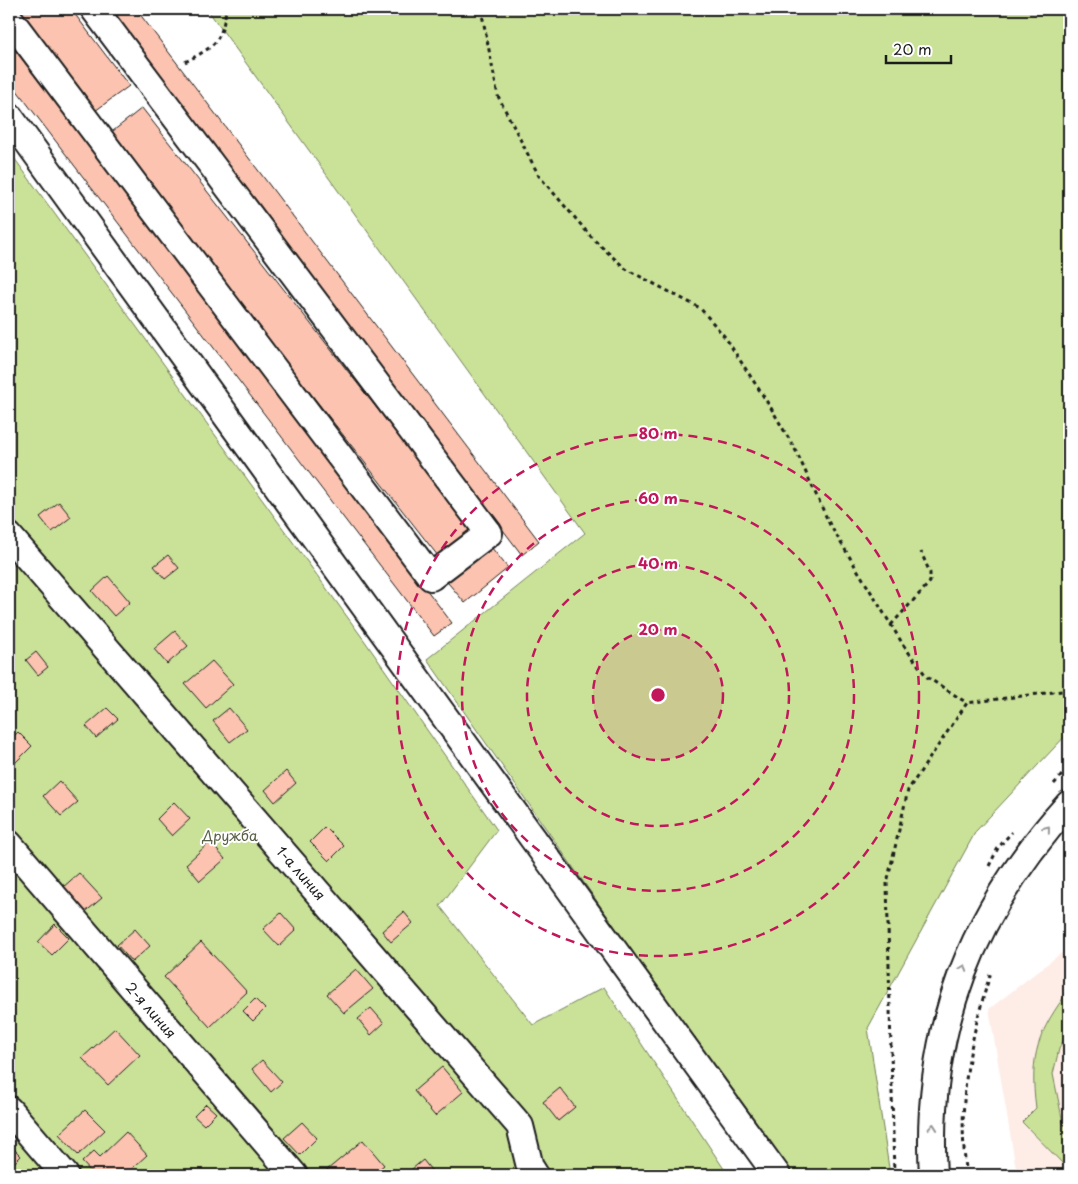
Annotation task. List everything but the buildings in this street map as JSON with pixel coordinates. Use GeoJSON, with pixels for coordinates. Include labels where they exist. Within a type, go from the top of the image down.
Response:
{"type":"FeatureCollection","features":[{"type":"Feature","properties":{"kind":"street"},"geometry":{"type":"LineString","coordinates":[[9,18],[431,577],[489,533],[94,9]]}},
{"type":"Feature","properties":{"kind":"street"},"geometry":{"type":"LineString","coordinates":[[9,116],[777,1175]]}},
{"type":"Feature","properties":{"kind":"street","name":"1-а линия"},"geometry":{"type":"LineString","coordinates":[[9,536],[520,1126],[530,1167],[535,1175]]}},
{"type":"Feature","properties":{"kind":"street"},"geometry":{"type":"LineString","coordinates":[[933,1175],[931,1143],[936,1068],[944,1030],[958,986],[974,943],[992,906],[1047,828],[1069,804]]}},
{"type":"Feature","properties":{"kind":"street","name":"2-я линия"},"geometry":{"type":"LineString","coordinates":[[9,844],[294,1175]]}},
{"type":"Feature","properties":{"kind":"street"},"geometry":{"type":"LineString","coordinates":[[9,1110],[65,1175]]}},
{"type":"Feature","properties":{"kind":"path"},"geometry":{"type":"LineString","coordinates":[[185,62],[208,50],[218,40],[223,29],[226,9]]}},
{"type":"Feature","properties":{"kind":"path"},"geometry":{"type":"LineString","coordinates":[[481,9],[498,96],[539,176],[594,240],[626,269],[700,308],[725,337],[772,408],[796,451],[830,525],[891,625],[927,677],[967,703],[1069,690]]}},
{"type":"Feature","properties":{"kind":"path"},"geometry":{"type":"LineString","coordinates":[[891,625],[930,582],[930,573],[921,552]]}},
{"type":"Feature","properties":{"kind":"path"},"geometry":{"type":"LineString","coordinates":[[894,1175],[887,882],[908,790],[967,703]]}},
{"type":"Feature","properties":{"kind":"path"},"geometry":{"type":"LineString","coordinates":[[967,1175],[962,1147],[963,1091],[979,1010],[993,966]]}},
{"type":"Feature","properties":{"kind":"shaded area"},"geometry":{"type":"Polygon","coordinates":[[[1069,947],[1069,1175],[1017,1175],[989,1009],[1069,947]]]}},
{"type":"Feature","properties":{"kind":"green space"},"geometry":{"type":"Polygon","coordinates":[[[207,9],[1069,9],[1069,732],[976,831],[868,1028],[890,1175],[789,1175],[427,659],[585,533],[207,9]]]}},
{"type":"Feature","properties":{"kind":"green space","name":"Дружба"},"geometry":{"type":"Polygon","coordinates":[[[9,151],[364,640],[497,830],[440,906],[533,1025],[604,987],[728,1175],[9,1175],[9,151]]]}},
{"type":"Feature","properties":{"kind":"green space"},"geometry":{"type":"Polygon","coordinates":[[[1069,990],[1069,1028],[1059,1049],[1053,1074],[1063,1123],[1069,1131],[1069,1170],[1022,1122],[1036,1108],[1034,1073],[1038,1045],[1050,1019],[1069,990]]]}}]}
